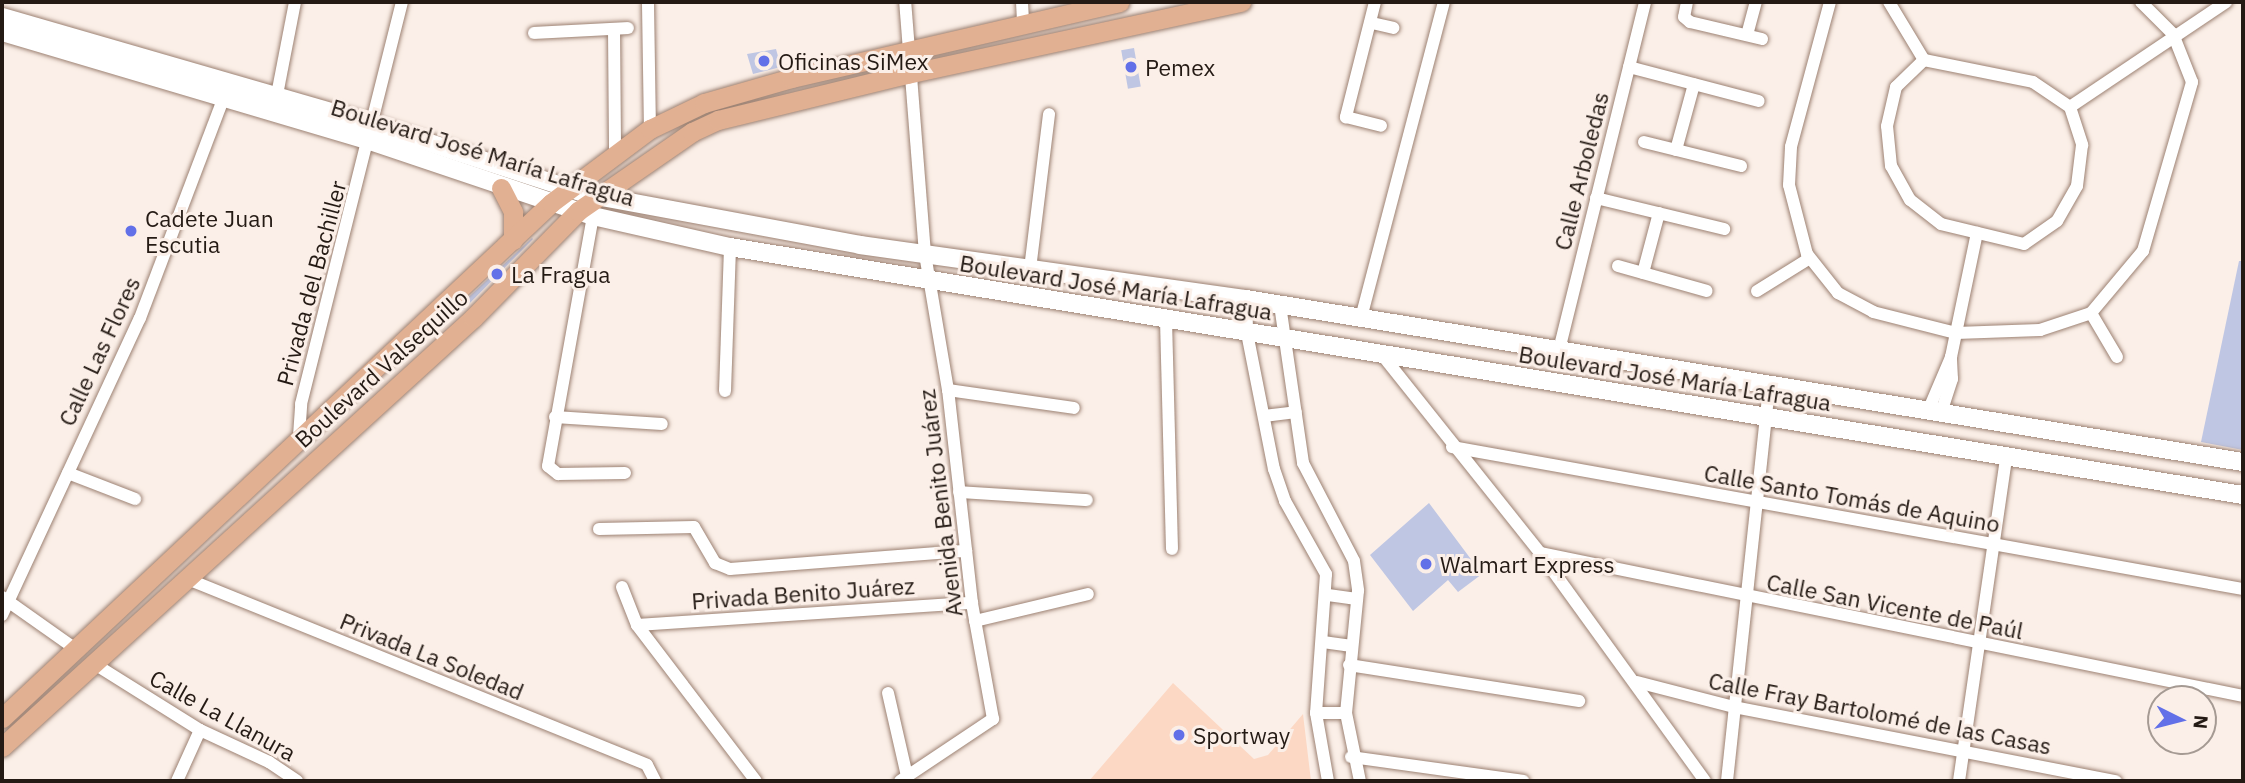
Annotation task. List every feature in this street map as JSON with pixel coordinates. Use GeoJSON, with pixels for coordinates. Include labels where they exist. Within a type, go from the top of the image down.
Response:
{"type":"FeatureCollection","features":[{"type":"Feature","properties":{"kind":"main road","name":"Boulevard Valsequillo"},"geometry":{"type":"LineString","coordinates":[[2,719],[299,436],[559,196],[615,152],[650,129],[704,103],[1089,5],[1119,2]]}},
{"type":"Feature","properties":{"kind":"main road","name":"Boulevard Valsequillo"},"geometry":{"type":"LineString","coordinates":[[2,747],[473,318],[589,208],[709,123],[907,74],[1241,2]]}},
{"type":"Feature","properties":{"kind":"main road","name":"Boulevard José María Lafragua"},"geometry":{"type":"LineString","coordinates":[[2,17],[275,106],[373,133],[589,208],[730,247],[2243,495]]}},
{"type":"Feature","properties":{"kind":"main road","name":"Boulevard José María Lafragua"},"geometry":{"type":"LineString","coordinates":[[2,32],[223,99],[275,106]]}},
{"type":"Feature","properties":{"kind":"main road","name":"Boulevard José María Lafragua"},"geometry":{"type":"LineString","coordinates":[[373,133],[501,188],[559,196]]}},
{"type":"Feature","properties":{"kind":"main road"},"geometry":{"type":"LineString","coordinates":[[501,188],[513,212],[513,240]]}},
{"type":"Feature","properties":{"kind":"main road","name":"Boulevard José María Lafragua"},"geometry":{"type":"LineString","coordinates":[[589,208],[1246,299],[2243,462]]}},
{"type":"Feature","properties":{"kind":"street"},"geometry":{"type":"LineString","coordinates":[[275,106],[295,2]]}},
{"type":"Feature","properties":{"kind":"street","name":"Privada del Bachiller"},"geometry":{"type":"LineString","coordinates":[[299,436],[301,404],[373,133],[402,2]]}},
{"type":"Feature","properties":{"kind":"street","name":"Avenida Benito Juárez"},"geometry":{"type":"LineString","coordinates":[[904,779],[993,719],[972,603],[948,390],[932,281],[925,254],[905,50],[905,2]]}},
{"type":"Feature","properties":{"kind":"street"},"geometry":{"type":"LineString","coordinates":[[1022,2],[1023,23]]}},
{"type":"Feature","properties":{"kind":"street"},"geometry":{"type":"LineString","coordinates":[[1375,2],[1366,67],[1346,117],[1381,126]]}},
{"type":"Feature","properties":{"kind":"street"},"geometry":{"type":"LineString","coordinates":[[1361,318],[1444,2]]}},
{"type":"Feature","properties":{"kind":"street","name":"Calle Arboledas"},"geometry":{"type":"LineString","coordinates":[[1559,349],[1645,2]]}},
{"type":"Feature","properties":{"kind":"street"},"geometry":{"type":"LineString","coordinates":[[1687,2],[1687,20],[1762,39]]}},
{"type":"Feature","properties":{"kind":"street"},"geometry":{"type":"LineString","coordinates":[[1746,35],[1756,2]]}},
{"type":"Feature","properties":{"kind":"street"},"geometry":{"type":"LineString","coordinates":[[1830,2],[1791,147],[1789,185],[1810,258],[1838,293],[1873,312],[1956,333],[2040,331],[2091,313],[2129,274],[2147,238],[2192,82],[2173,34],[2141,2]]}},
{"type":"Feature","properties":{"kind":"street"},"geometry":{"type":"LineString","coordinates":[[1889,2],[1924,60],[2033,82],[2070,107],[2082,145],[2077,186],[2057,221],[2024,244],[1941,223],[1910,200],[1891,166],[1887,127],[1896,87],[1924,60]]}},
{"type":"Feature","properties":{"kind":"street"},"geometry":{"type":"LineString","coordinates":[[2070,107],[2173,34],[2227,2]]}},
{"type":"Feature","properties":{"kind":"street"},"geometry":{"type":"LineString","coordinates":[[648,4],[650,129]]}},
{"type":"Feature","properties":{"kind":"street"},"geometry":{"type":"LineString","coordinates":[[1372,23],[1393,28]]}},
{"type":"Feature","properties":{"kind":"street"},"geometry":{"type":"LineString","coordinates":[[534,33],[628,29]]}},
{"type":"Feature","properties":{"kind":"street"},"geometry":{"type":"LineString","coordinates":[[614,30],[615,152]]}},
{"type":"Feature","properties":{"kind":"street"},"geometry":{"type":"LineString","coordinates":[[1629,67],[1759,101]]}},
{"type":"Feature","properties":{"kind":"street"},"geometry":{"type":"LineString","coordinates":[[1676,150],[1693,84]]}},
{"type":"Feature","properties":{"kind":"street","name":"Calle Las Flores"},"geometry":{"type":"LineString","coordinates":[[2,615],[5,599],[68,473],[140,318],[223,99]]}},
{"type":"Feature","properties":{"kind":"street"},"geometry":{"type":"LineString","coordinates":[[1030,269],[1049,114]]}},
{"type":"Feature","properties":{"kind":"street"},"geometry":{"type":"LineString","coordinates":[[1644,142],[1741,166]]}},
{"type":"Feature","properties":{"kind":"street"},"geometry":{"type":"LineString","coordinates":[[1596,198],[1724,229]]}},
{"type":"Feature","properties":{"kind":"street"},"geometry":{"type":"LineString","coordinates":[[589,208],[555,416],[550,471],[625,473]]}},
{"type":"Feature","properties":{"kind":"street"},"geometry":{"type":"LineString","coordinates":[[1643,273],[1659,213]]}},
{"type":"Feature","properties":{"kind":"street"},"geometry":{"type":"LineString","coordinates":[[1935,412],[1952,379],[1951,357],[1977,233]]}},
{"type":"Feature","properties":{"kind":"street"},"geometry":{"type":"LineString","coordinates":[[725,391],[730,247]]}},
{"type":"Feature","properties":{"kind":"street"},"geometry":{"type":"LineString","coordinates":[[1757,291],[1810,258]]}},
{"type":"Feature","properties":{"kind":"street"},"geometry":{"type":"LineString","coordinates":[[1618,267],[1707,291]]}},
{"type":"Feature","properties":{"kind":"street"},"geometry":{"type":"LineString","coordinates":[[1246,299],[1247,333],[1285,501],[1322,562],[1328,594],[1316,713],[1328,781]]}},
{"type":"Feature","properties":{"kind":"street"},"geometry":{"type":"LineString","coordinates":[[1280,305],[1296,412],[1314,493],[1354,561],[1357,599],[1346,713],[1351,757],[1360,781]]}},
{"type":"Feature","properties":{"kind":"street"},"geometry":{"type":"LineString","coordinates":[[2091,313],[2117,357]]}},
{"type":"Feature","properties":{"kind":"street"},"geometry":{"type":"LineString","coordinates":[[1166,320],[1172,550]]}},
{"type":"Feature","properties":{"kind":"street"},"geometry":{"type":"LineString","coordinates":[[1383,356],[1452,447],[1540,553],[1637,682],[1706,781]]}},
{"type":"Feature","properties":{"kind":"street"},"geometry":{"type":"LineString","coordinates":[[1727,781],[1744,598],[1769,384]]}},
{"type":"Feature","properties":{"kind":"street"},"geometry":{"type":"LineString","coordinates":[[948,390],[1074,408]]}},
{"type":"Feature","properties":{"kind":"street"},"geometry":{"type":"LineString","coordinates":[[1264,416],[1296,412]]}},
{"type":"Feature","properties":{"kind":"street"},"geometry":{"type":"LineString","coordinates":[[555,416],[662,424]]}},
{"type":"Feature","properties":{"kind":"street","name":"Calle Santo Tomás de Aquino"},"geometry":{"type":"LineString","coordinates":[[1452,447],[2243,589]]}},
{"type":"Feature","properties":{"kind":"street"},"geometry":{"type":"LineString","coordinates":[[1959,781],[2006,457]]}},
{"type":"Feature","properties":{"kind":"street"},"geometry":{"type":"LineString","coordinates":[[68,473],[135,499]]}},
{"type":"Feature","properties":{"kind":"street"},"geometry":{"type":"LineString","coordinates":[[959,492],[1087,500]]}},
{"type":"Feature","properties":{"kind":"street"},"geometry":{"type":"LineString","coordinates":[[599,529],[694,527],[724,568],[966,551]]}},
{"type":"Feature","properties":{"kind":"street","name":"Calle San Vicente de Paúl"},"geometry":{"type":"LineString","coordinates":[[1540,553],[1744,598],[2243,696]]}},
{"type":"Feature","properties":{"kind":"street","name":"Privada La Soledad"},"geometry":{"type":"LineString","coordinates":[[185,578],[647,765],[655,781]]}},
{"type":"Feature","properties":{"kind":"street"},"geometry":{"type":"LineString","coordinates":[[622,587],[637,625],[756,781]]}},
{"type":"Feature","properties":{"kind":"street"},"geometry":{"type":"LineString","coordinates":[[975,621],[1088,594]]}},
{"type":"Feature","properties":{"kind":"street"},"geometry":{"type":"LineString","coordinates":[[1328,594],[1357,599]]}},
{"type":"Feature","properties":{"kind":"street"},"geometry":{"type":"LineString","coordinates":[[5,599],[77,650]]}},
{"type":"Feature","properties":{"kind":"street","name":"Privada Benito Juárez"},"geometry":{"type":"LineString","coordinates":[[637,625],[972,603]]}},
{"type":"Feature","properties":{"kind":"street"},"geometry":{"type":"LineString","coordinates":[[1324,642],[1352,646]]}},
{"type":"Feature","properties":{"kind":"street","name":"Calle La Llanura"},"geometry":{"type":"LineString","coordinates":[[93,663],[200,730],[297,781]]}},
{"type":"Feature","properties":{"kind":"street"},"geometry":{"type":"LineString","coordinates":[[1349,665],[1579,701]]}},
{"type":"Feature","properties":{"kind":"street","name":"Calle Fray Bartolomé de las Casas"},"geometry":{"type":"LineString","coordinates":[[1637,682],[1734,707],[2116,781]]}},
{"type":"Feature","properties":{"kind":"street"},"geometry":{"type":"LineString","coordinates":[[888,693],[904,779]]}},
{"type":"Feature","properties":{"kind":"street"},"geometry":{"type":"LineString","coordinates":[[1316,713],[1346,713]]}},
{"type":"Feature","properties":{"kind":"street"},"geometry":{"type":"LineString","coordinates":[[176,781],[200,730]]}},
{"type":"Feature","properties":{"kind":"street"},"geometry":{"type":"LineString","coordinates":[[1351,757],[1523,781]]}},
{"type":"Feature","properties":{"kind":"shaded area","name":"Sportway"},"geometry":{"type":"Polygon","coordinates":[[[1173,683],[1254,759],[1268,755],[1303,714],[1311,781],[1089,781],[1173,683]]]}},
{"type":"Feature","properties":{"kind":"building","name":"Pemex"},"geometry":{"type":"Polygon","coordinates":[[[1134,48],[1141,86],[1128,89],[1121,50],[1134,48]]]}},
{"type":"Feature","properties":{"kind":"building","name":"Oficinas SiMex"},"geometry":{"type":"Polygon","coordinates":[[[776,49],[781,67],[753,74],[747,54],[776,49]]]}},
{"type":"Feature","properties":{"kind":"building"},"geometry":{"type":"Polygon","coordinates":[[[532,238],[462,311],[458,307],[532,238]]]}},
{"type":"Feature","properties":{"kind":"building"},"geometry":{"type":"Polygon","coordinates":[[[2239,261],[2243,261],[2243,450],[2201,442],[2239,261]]]}},
{"type":"Feature","properties":{"kind":"building","name":"Walmart Express"},"geometry":{"type":"Polygon","coordinates":[[[1429,503],[1482,574],[1458,592],[1448,580],[1413,611],[1370,555],[1429,503]]]}},
{"type":"Feature","properties":{"kind":"place","name":"Oficinas SiMex"},"geometry":{"type":"Point","coordinates":[764,61]}},
{"type":"Feature","properties":{"kind":"place","name":"Pemex"},"geometry":{"type":"Point","coordinates":[1131,67]}},
{"type":"Feature","properties":{"kind":"place","name":"Cadete Juan Escutia"},"geometry":{"type":"Point","coordinates":[131,231]}},
{"type":"Feature","properties":{"kind":"place","name":"La Fragua"},"geometry":{"type":"Point","coordinates":[497,274]}},
{"type":"Feature","properties":{"kind":"place","name":"Walmart Express"},"geometry":{"type":"Point","coordinates":[1426,564]}},
{"type":"Feature","properties":{"kind":"place","name":"Sportway"},"geometry":{"type":"Point","coordinates":[1179,735]}}]}
